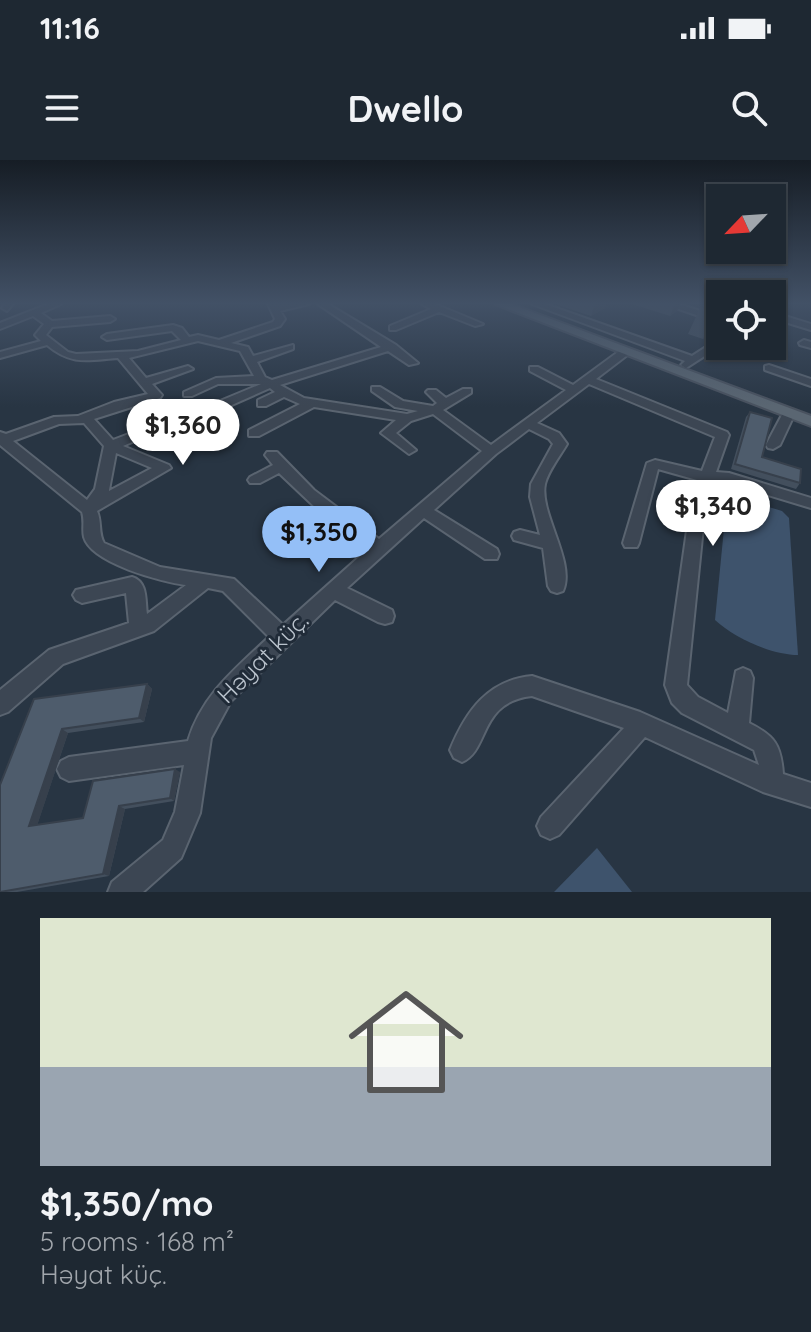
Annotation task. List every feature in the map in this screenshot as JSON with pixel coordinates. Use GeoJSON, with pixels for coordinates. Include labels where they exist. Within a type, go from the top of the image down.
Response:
{"type":"FeatureCollection","features":[{"type":"Feature","properties":{"kind":"main road"},"geometry":{"type":"LineString","coordinates":[[592,338],[811,421]]}},
{"type":"Feature","properties":{"kind":"street"},"geometry":{"type":"LineString","coordinates":[[43,338],[68,356],[123,356],[202,338]]}},
{"type":"Feature","properties":{"kind":"street"},"geometry":{"type":"LineString","coordinates":[[204,338],[244,349],[264,382],[282,393],[312,403],[407,418]]}},
{"type":"Feature","properties":{"kind":"street"},"geometry":{"type":"LineString","coordinates":[[220,343],[237,338]]}},
{"type":"Feature","properties":{"kind":"street"},"geometry":{"type":"LineString","coordinates":[[378,338],[413,363]]}},
{"type":"Feature","properties":{"kind":"street"},"geometry":{"type":"LineString","coordinates":[[632,338],[693,360]]}},
{"type":"Feature","properties":{"kind":"street"},"geometry":{"type":"LineString","coordinates":[[14,367],[5,354],[47,342]]}},
{"type":"Feature","properties":{"kind":"street"},"geometry":{"type":"LineString","coordinates":[[252,360],[289,347]]}},
{"type":"Feature","properties":{"kind":"street"},"geometry":{"type":"LineString","coordinates":[[188,394],[216,381],[264,382],[324,373],[392,347]]}},
{"type":"Feature","properties":{"kind":"street","name":"Həyat küç."},"geometry":{"type":"LineString","coordinates":[[122,892],[172,849],[187,813],[198,751],[214,705],[333,590],[491,451],[626,351]]}},
{"type":"Feature","properties":{"kind":"street"},"geometry":{"type":"LineString","coordinates":[[678,370],[706,351]]}},
{"type":"Feature","properties":{"kind":"street"},"geometry":{"type":"LineString","coordinates":[[123,356],[156,395],[118,405],[87,418],[58,420],[1,438],[88,509],[92,518],[92,537],[98,547],[143,570],[228,584],[282,637]]}},
{"type":"Feature","properties":{"kind":"street"},"geometry":{"type":"LineString","coordinates":[[769,368],[811,383]]}},
{"type":"Feature","properties":{"kind":"street"},"geometry":{"type":"LineString","coordinates":[[146,382],[188,369]]}},
{"type":"Feature","properties":{"kind":"street"},"geometry":{"type":"LineString","coordinates":[[534,369],[582,385],[689,429],[722,435],[700,488],[676,685],[680,696],[690,705],[762,742],[768,750],[772,783]]}},
{"type":"Feature","properties":{"kind":"street"},"geometry":{"type":"LineString","coordinates":[[212,409],[264,382]]}},
{"type":"Feature","properties":{"kind":"street"},"geometry":{"type":"LineString","coordinates":[[376,389],[399,404],[440,407]]}},
{"type":"Feature","properties":{"kind":"street"},"geometry":{"type":"LineString","coordinates":[[409,450],[388,433],[407,418],[440,407],[467,391]]}},
{"type":"Feature","properties":{"kind":"street"},"geometry":{"type":"LineString","coordinates":[[432,392],[440,407],[491,451]]}},
{"type":"Feature","properties":{"kind":"street"},"geometry":{"type":"LineString","coordinates":[[262,403],[282,393]]}},
{"type":"Feature","properties":{"kind":"street"},"geometry":{"type":"LineString","coordinates":[[254,433],[312,403]]}},
{"type":"Feature","properties":{"kind":"street"},"geometry":{"type":"LineString","coordinates":[[773,445],[789,413]]}},
{"type":"Feature","properties":{"kind":"street"},"geometry":{"type":"LineString","coordinates":[[87,418],[111,446],[164,468],[88,509]]}},
{"type":"Feature","properties":{"kind":"street"},"geometry":{"type":"LineString","coordinates":[[111,446],[177,420]]}},
{"type":"Feature","properties":{"kind":"street"},"geometry":{"type":"LineString","coordinates":[[528,423],[554,436],[560,444],[538,484],[557,586]]}},
{"type":"Feature","properties":{"kind":"street"},"geometry":{"type":"LineString","coordinates":[[88,509],[102,490],[111,446]]}},
{"type":"Feature","properties":{"kind":"street"},"geometry":{"type":"LineString","coordinates":[[255,480],[276,461],[318,501],[379,548]]}},
{"type":"Feature","properties":{"kind":"street"},"geometry":{"type":"LineString","coordinates":[[631,543],[652,466],[659,463],[705,476],[729,478],[811,503]]}},
{"type":"Feature","properties":{"kind":"street"},"geometry":{"type":"LineString","coordinates":[[423,510],[491,554]]}},
{"type":"Feature","properties":{"kind":"street"},"geometry":{"type":"LineString","coordinates":[[520,536],[550,544]]}},
{"type":"Feature","properties":{"kind":"street"},"geometry":{"type":"LineString","coordinates":[[0,704],[56,657],[139,629],[203,582]]}},
{"type":"Feature","properties":{"kind":"street"},"geometry":{"type":"LineString","coordinates":[[82,595],[132,584],[135,587],[139,629]]}},
{"type":"Feature","properties":{"kind":"street"},"geometry":{"type":"LineString","coordinates":[[333,590],[385,616]]}},
{"type":"Feature","properties":{"kind":"street"},"geometry":{"type":"LineString","coordinates":[[737,728],[743,678]]}},
{"type":"Feature","properties":{"kind":"street"},"geometry":{"type":"LineString","coordinates":[[462,750],[486,705],[514,688],[532,686],[640,723],[772,783],[811,795]]}},
{"type":"Feature","properties":{"kind":"street"},"geometry":{"type":"LineString","coordinates":[[550,826],[633,735],[640,723]]}},
{"type":"Feature","properties":{"kind":"street"},"geometry":{"type":"LineString","coordinates":[[69,769],[198,751]]}},
{"type":"Feature","properties":{"kind":"water"},"geometry":{"type":"Polygon","coordinates":[[[733,496],[782,511],[789,518],[798,655],[754,644],[715,620],[727,498],[733,496]]]}},
{"type":"Feature","properties":{"kind":"water"},"geometry":{"type":"Polygon","coordinates":[[[597,848],[632,892],[554,892],[597,848]]]}},
{"type":"Feature","properties":{"kind":"building"},"geometry":{"type":"Polygon","coordinates":[[[750,412],[772,418],[762,457],[801,469],[800,483],[735,464],[750,412]]]}},
{"type":"Feature","properties":{"kind":"building"},"geometry":{"type":"Polygon","coordinates":[[[147,684],[139,718],[62,729],[29,826],[83,818],[93,781],[175,769],[170,798],[119,806],[103,874],[0,892],[0,785],[34,699],[147,684]]]}}]}
